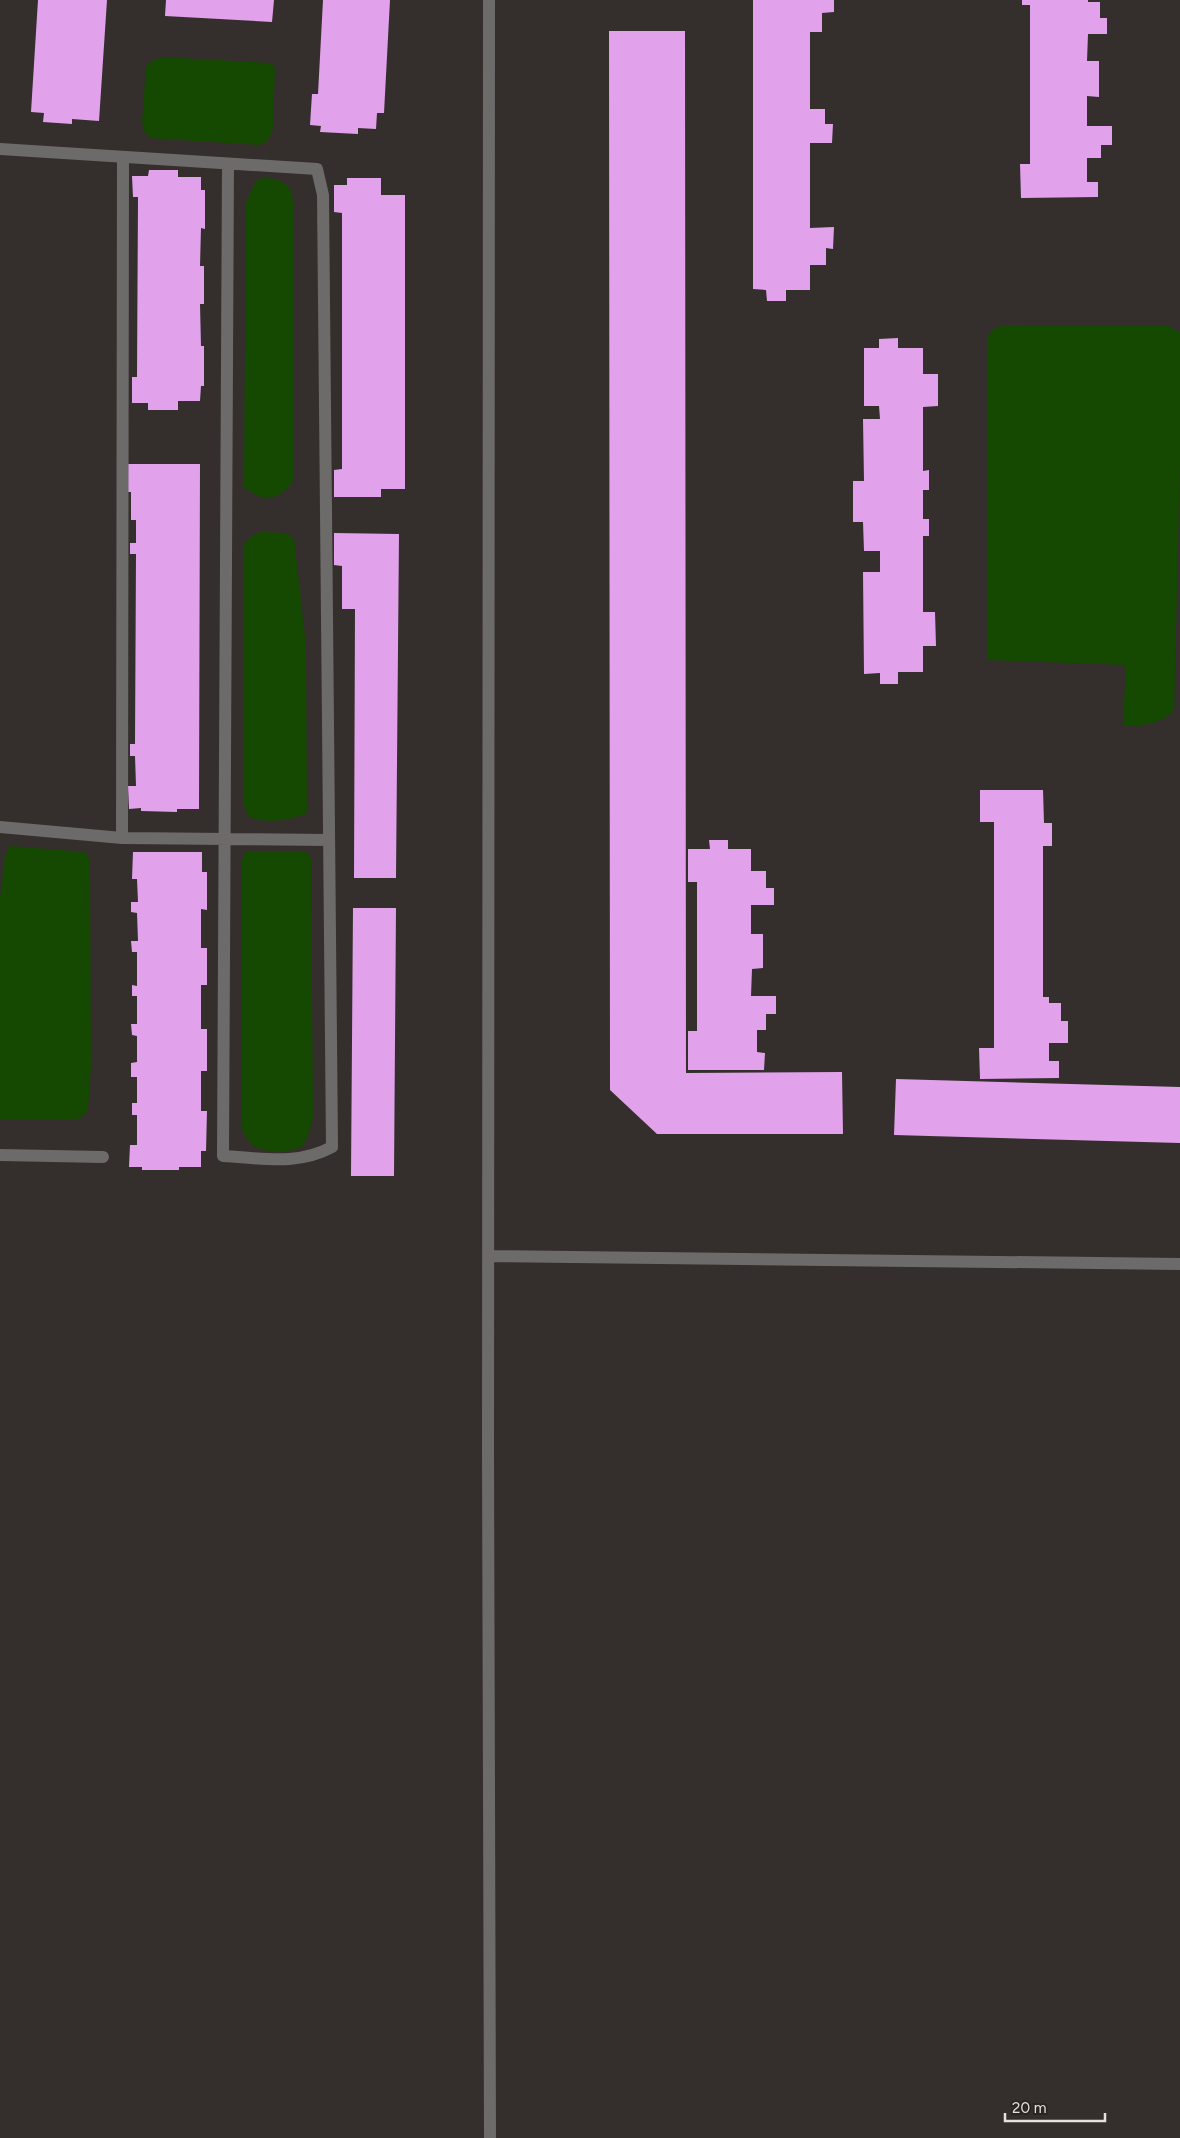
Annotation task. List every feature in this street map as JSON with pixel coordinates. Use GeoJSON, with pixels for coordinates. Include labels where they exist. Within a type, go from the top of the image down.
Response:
{"type":"FeatureCollection","features":[{"type":"Feature","properties":{"kind":"street"},"geometry":{"type":"LineString","coordinates":[[489,0],[488,1256],[490,2138]]}},
{"type":"Feature","properties":{"kind":"street"},"geometry":{"type":"LineString","coordinates":[[0,149],[317,169],[323,195],[332,1147],[316,1156],[300,1160],[223,1156],[228,164]]}},
{"type":"Feature","properties":{"kind":"street"},"geometry":{"type":"LineString","coordinates":[[122,838],[123,157]]}},
{"type":"Feature","properties":{"kind":"street"},"geometry":{"type":"LineString","coordinates":[[0,827],[122,838],[329,840]]}},
{"type":"Feature","properties":{"kind":"street"},"geometry":{"type":"LineString","coordinates":[[0,1156],[103,1157]]}},
{"type":"Feature","properties":{"kind":"street"},"geometry":{"type":"LineString","coordinates":[[488,1256],[1180,1264]]}},
{"type":"Feature","properties":{"kind":"green space"},"geometry":{"type":"Polygon","coordinates":[[[163,57],[269,63],[275,67],[273,128],[268,141],[259,145],[151,138],[145,133],[142,123],[146,67],[151,61],[163,57]]]}},
{"type":"Feature","properties":{"kind":"green space"},"geometry":{"type":"Polygon","coordinates":[[[267,177],[284,183],[288,187],[291,191],[293,203],[293,481],[282,493],[276,496],[264,497],[258,496],[244,487],[246,202],[256,181],[267,177]]]}},
{"type":"Feature","properties":{"kind":"green space"},"geometry":{"type":"Polygon","coordinates":[[[1004,325],[1169,326],[1180,333],[1180,464],[1174,711],[1156,722],[1144,725],[1123,725],[1126,665],[987,660],[987,339],[993,329],[1004,325]]]}},
{"type":"Feature","properties":{"kind":"green space"},"geometry":{"type":"Polygon","coordinates":[[[261,532],[285,533],[294,538],[306,646],[307,813],[294,818],[270,821],[248,816],[243,803],[244,545],[250,537],[261,532]]]}},
{"type":"Feature","properties":{"kind":"green space"},"geometry":{"type":"Polygon","coordinates":[[[10,846],[84,852],[90,859],[91,1065],[88,1110],[83,1116],[75,1120],[0,1120],[0,898],[5,856],[10,846]]]}},
{"type":"Feature","properties":{"kind":"green space"},"geometry":{"type":"Polygon","coordinates":[[[246,852],[306,852],[311,857],[313,1116],[305,1142],[294,1150],[268,1151],[255,1147],[241,1127],[242,860],[246,852]]]}},
{"type":"Feature","properties":{"kind":"building"},"geometry":{"type":"Polygon","coordinates":[[[38,0],[107,0],[99,121],[72,119],[72,124],[43,122],[44,113],[31,112],[38,0]]]}},
{"type":"Feature","properties":{"kind":"building"},"geometry":{"type":"Polygon","coordinates":[[[166,0],[274,0],[272,22],[165,16],[166,0]]]}},
{"type":"Feature","properties":{"kind":"building"},"geometry":{"type":"Polygon","coordinates":[[[323,0],[390,0],[384,113],[377,113],[376,129],[358,128],[358,134],[320,132],[321,126],[310,125],[312,94],[318,94],[323,0]]]}},
{"type":"Feature","properties":{"kind":"building"},"geometry":{"type":"Polygon","coordinates":[[[753,0],[834,0],[834,12],[822,13],[822,32],[810,32],[810,109],[825,109],[825,124],[833,124],[832,143],[810,143],[810,228],[834,227],[833,249],[826,248],[826,265],[810,265],[810,290],[786,290],[786,301],[767,301],[766,290],[753,289],[753,0]]]}},
{"type":"Feature","properties":{"kind":"building"},"geometry":{"type":"Polygon","coordinates":[[[1022,0],[1088,0],[1088,2],[1100,2],[1100,18],[1107,18],[1107,34],[1088,34],[1087,61],[1099,61],[1099,97],[1087,96],[1087,126],[1112,126],[1112,145],[1101,145],[1101,158],[1087,158],[1087,182],[1098,182],[1098,197],[1021,198],[1020,164],[1030,164],[1030,5],[1022,5],[1022,0]]]}},
{"type":"Feature","properties":{"kind":"building"},"geometry":{"type":"Polygon","coordinates":[[[609,31],[685,31],[686,1073],[842,1072],[843,1134],[657,1134],[610,1090],[609,31]]]}},
{"type":"Feature","properties":{"kind":"building"},"geometry":{"type":"Polygon","coordinates":[[[149,170],[178,170],[178,177],[201,177],[201,190],[205,190],[205,229],[201,228],[200,266],[204,266],[204,304],[200,304],[201,346],[204,346],[204,386],[201,386],[200,401],[178,401],[178,410],[148,410],[148,403],[132,403],[132,377],[137,377],[138,197],[133,197],[132,176],[148,176],[149,170]]]}},
{"type":"Feature","properties":{"kind":"building"},"geometry":{"type":"Polygon","coordinates":[[[347,178],[381,178],[381,195],[405,195],[405,489],[381,489],[381,497],[334,497],[334,470],[342,469],[342,213],[334,212],[334,185],[347,185],[347,178]]]}},
{"type":"Feature","properties":{"kind":"building"},"geometry":{"type":"Polygon","coordinates":[[[898,338],[898,348],[923,348],[923,374],[938,374],[938,406],[923,407],[923,471],[929,470],[929,490],[923,490],[923,519],[929,519],[929,536],[923,536],[923,612],[935,612],[936,646],[923,646],[923,672],[898,672],[898,684],[880,684],[880,673],[864,674],[863,572],[880,572],[880,551],[864,551],[863,522],[853,522],[853,481],[864,481],[863,419],[880,419],[879,406],[864,406],[864,348],[879,348],[879,339],[898,338]]]}},
{"type":"Feature","properties":{"kind":"building"},"geometry":{"type":"Polygon","coordinates":[[[123,464],[200,464],[199,809],[177,809],[177,812],[141,811],[141,808],[129,809],[128,786],[136,786],[135,756],[130,756],[130,744],[135,744],[136,554],[130,554],[130,543],[136,543],[136,520],[131,520],[131,492],[123,492],[123,464]]]}},
{"type":"Feature","properties":{"kind":"building"},"geometry":{"type":"Polygon","coordinates":[[[334,533],[399,534],[396,878],[354,878],[355,609],[342,609],[342,566],[334,565],[334,533]]]}},
{"type":"Feature","properties":{"kind":"building"},"geometry":{"type":"Polygon","coordinates":[[[980,790],[1043,790],[1044,823],[1052,823],[1052,846],[1043,846],[1043,997],[1049,997],[1049,1003],[1061,1003],[1061,1021],[1068,1021],[1068,1043],[1049,1043],[1049,1061],[1059,1061],[1059,1078],[980,1079],[979,1048],[994,1048],[994,822],[980,822],[980,790]]]}},
{"type":"Feature","properties":{"kind":"building"},"geometry":{"type":"Polygon","coordinates":[[[709,840],[728,840],[728,849],[751,849],[751,871],[766,871],[766,888],[774,888],[774,905],[751,905],[751,934],[763,934],[763,968],[752,969],[751,996],[776,996],[776,1014],[766,1014],[766,1030],[757,1030],[757,1052],[765,1053],[764,1070],[688,1070],[688,1031],[697,1031],[697,882],[688,882],[688,849],[710,849],[709,840]]]}},
{"type":"Feature","properties":{"kind":"building"},"geometry":{"type":"Polygon","coordinates":[[[133,852],[202,852],[202,872],[207,872],[207,910],[201,909],[201,948],[207,948],[207,985],[201,985],[201,1029],[207,1029],[207,1071],[201,1071],[201,1111],[207,1111],[206,1151],[201,1151],[201,1167],[179,1167],[179,1170],[142,1170],[142,1167],[129,1167],[130,1145],[137,1145],[137,1115],[132,1115],[132,1103],[137,1103],[137,1077],[131,1077],[131,1063],[137,1062],[137,1036],[132,1035],[131,1024],[137,1024],[137,996],[132,996],[132,985],[137,986],[137,952],[132,952],[131,941],[138,941],[137,913],[131,912],[131,902],[138,902],[137,879],[132,879],[133,852]]]}},
{"type":"Feature","properties":{"kind":"building"},"geometry":{"type":"Polygon","coordinates":[[[353,908],[396,908],[394,1176],[351,1176],[353,908]]]}},
{"type":"Feature","properties":{"kind":"building"},"geometry":{"type":"Polygon","coordinates":[[[896,1079],[1180,1087],[1180,1143],[894,1135],[896,1079]]]}}]}
